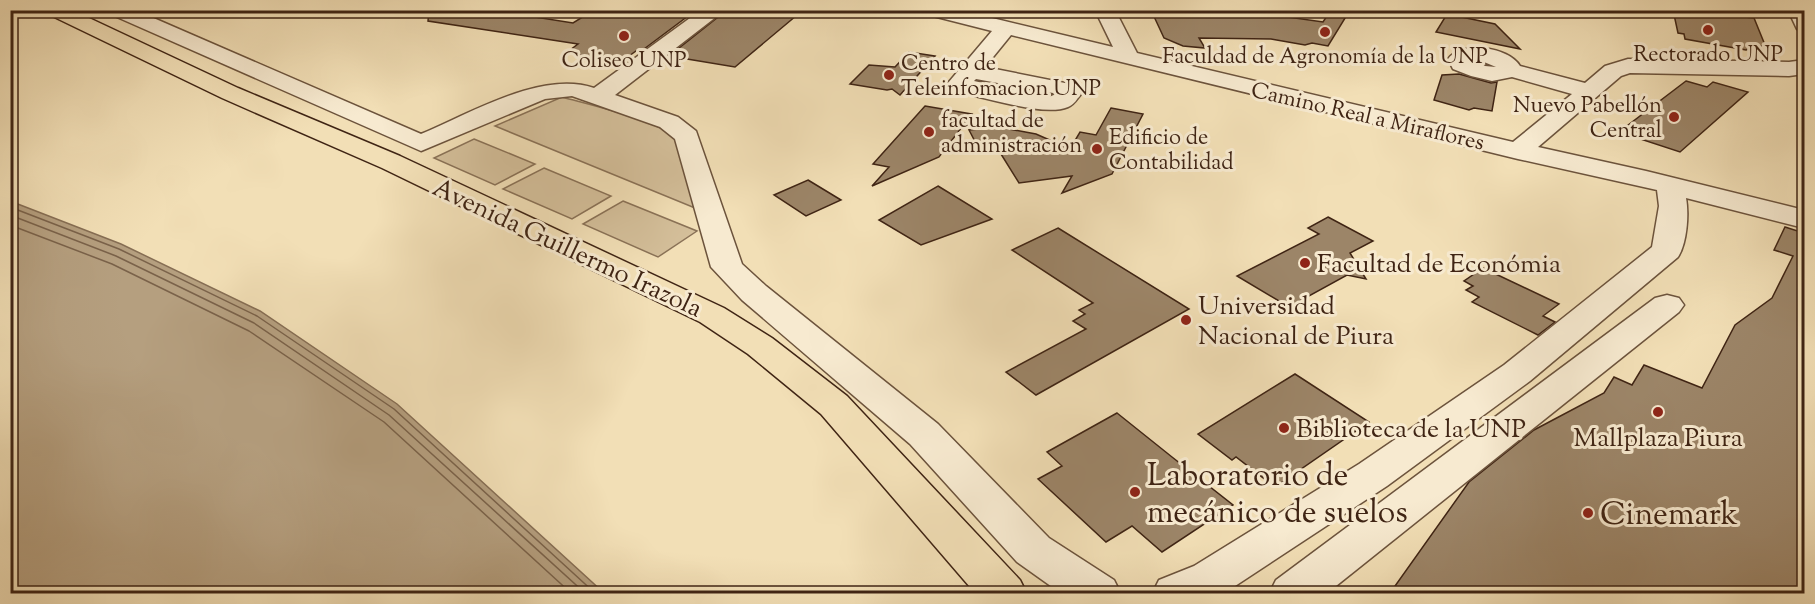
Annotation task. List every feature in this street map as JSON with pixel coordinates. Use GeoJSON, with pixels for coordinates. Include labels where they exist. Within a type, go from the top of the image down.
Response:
{"type":"FeatureCollection","features":[{"type":"Feature","properties":{"kind":"main road","name":"Avenida Guillermo Irazola"},"geometry":{"type":"LineString","coordinates":[[55,10],[230,93],[391,162],[711,315],[760,346],[834,405],[1004,594]]}},
{"type":"Feature","properties":{"kind":"lane"},"geometry":{"type":"LineString","coordinates":[[117,10],[421,143],[540,93],[574,89],[669,122],[687,136],[727,267],[754,293],[924,434],[1033,550],[1098,594]]}},
{"type":"Feature","properties":{"kind":"lane"},"geometry":{"type":"LineString","coordinates":[[599,96],[715,10]]}},
{"type":"Feature","properties":{"kind":"lane","name":"Camino Real a Miraflores"},"geometry":{"type":"LineString","coordinates":[[932,10],[1518,151],[1670,185],[1804,219]]}},
{"type":"Feature","properties":{"kind":"lane"},"geometry":{"type":"LineString","coordinates":[[1105,10],[1128,57]]}},
{"type":"Feature","properties":{"kind":"lane"},"geometry":{"type":"LineString","coordinates":[[1798,10],[1804,25]]}},
{"type":"Feature","properties":{"kind":"lane"},"geometry":{"type":"LineString","coordinates":[[970,71],[998,25]]}},
{"type":"Feature","properties":{"kind":"lane"},"geometry":{"type":"LineString","coordinates":[[1518,151],[1613,71],[1628,66],[1790,69],[1804,67]]}},
{"type":"Feature","properties":{"kind":"lane"},"geometry":{"type":"LineString","coordinates":[[1510,70],[1589,91]]}},
{"type":"Feature","properties":{"kind":"lane"},"geometry":{"type":"LineString","coordinates":[[1529,98],[1544,79]]}},
{"type":"Feature","properties":{"kind":"lane"},"geometry":{"type":"LineString","coordinates":[[1175,594],[1210,579],[1373,475],[1518,373],[1667,250],[1673,206],[1670,185]]}},
{"type":"Feature","properties":{"kind":"lane"},"geometry":{"type":"LineString","coordinates":[[1292,594],[1666,305]]}},
{"type":"Feature","properties":{"kind":"shaded area"},"geometry":{"type":"Polygon","coordinates":[[[562,97],[646,122],[674,136],[681,144],[686,159],[695,208],[495,126],[562,97]]]}},
{"type":"Feature","properties":{"kind":"shaded area"},"geometry":{"type":"Polygon","coordinates":[[[474,139],[535,164],[495,185],[434,158],[474,139]]]}},
{"type":"Feature","properties":{"kind":"shaded area"},"geometry":{"type":"Polygon","coordinates":[[[544,168],[611,196],[572,219],[503,189],[544,168]]]}},
{"type":"Feature","properties":{"kind":"shaded area"},"geometry":{"type":"Polygon","coordinates":[[[623,201],[697,231],[658,257],[583,224],[623,201]]]}},
{"type":"Feature","properties":{"kind":"water"},"geometry":{"type":"Polygon","coordinates":[[[10,201],[121,244],[260,311],[397,404],[604,593],[11,593],[10,201]]]}},
{"type":"Feature","properties":{"kind":"building"},"geometry":{"type":"Polygon","coordinates":[[[429,10],[490,10],[573,23],[594,10],[696,10],[640,52],[636,51],[622,61],[566,53],[578,44],[428,21],[429,10]]]}},
{"type":"Feature","properties":{"kind":"building"},"geometry":{"type":"Polygon","coordinates":[[[727,10],[803,10],[735,67],[669,56],[727,10]]]}},
{"type":"Feature","properties":{"kind":"building"},"geometry":{"type":"Polygon","coordinates":[[[1151,10],[1265,10],[1267,14],[1323,22],[1331,10],[1350,10],[1328,46],[1312,43],[1305,45],[1271,39],[1199,38],[1205,48],[1183,46],[1164,38],[1151,10]]]}},
{"type":"Feature","properties":{"kind":"building","name":"Rectorado UNP"},"geometry":{"type":"Polygon","coordinates":[[[1673,10],[1720,10],[1744,14],[1745,17],[1754,18],[1765,45],[1746,50],[1685,39],[1684,34],[1678,33],[1673,10]]]}},
{"type":"Feature","properties":{"kind":"building"},"geometry":{"type":"Polygon","coordinates":[[[1447,14],[1495,24],[1520,49],[1436,32],[1447,14]]]}},
{"type":"Feature","properties":{"kind":"building","name":"Centro de Teleinfomacion UNP"},"geometry":{"type":"Polygon","coordinates":[[[909,52],[935,56],[900,95],[892,89],[850,84],[869,65],[895,67],[909,52]]]}},
{"type":"Feature","properties":{"kind":"building"},"geometry":{"type":"Polygon","coordinates":[[[1459,74],[1491,83],[1497,82],[1492,111],[1474,108],[1469,110],[1434,100],[1442,75],[1459,74]]]}},
{"type":"Feature","properties":{"kind":"building","name":"Nuevo Pabellón Central"},"geometry":{"type":"Polygon","coordinates":[[[1686,81],[1707,87],[1713,82],[1748,92],[1680,152],[1619,132],[1686,81]]]}},
{"type":"Feature","properties":{"kind":"building","name":"facultad de administración"},"geometry":{"type":"Polygon","coordinates":[[[925,106],[972,114],[939,157],[872,186],[889,167],[873,164],[925,106]]]}},
{"type":"Feature","properties":{"kind":"building"},"geometry":{"type":"Polygon","coordinates":[[[1111,108],[1143,114],[1112,174],[1062,193],[1072,176],[1019,183],[1001,154],[980,151],[969,130],[998,127],[1036,134],[1070,149],[1080,132],[1096,135],[1111,108]]]}},
{"type":"Feature","properties":{"kind":"building"},"geometry":{"type":"Polygon","coordinates":[[[808,180],[841,200],[806,216],[774,195],[808,180]]]}},
{"type":"Feature","properties":{"kind":"building"},"geometry":{"type":"Polygon","coordinates":[[[938,186],[992,219],[921,245],[879,220],[938,186]]]}},
{"type":"Feature","properties":{"kind":"building","name":"Facultad de Económia"},"geometry":{"type":"Polygon","coordinates":[[[1328,217],[1373,241],[1350,253],[1366,279],[1347,275],[1289,307],[1237,276],[1319,234],[1308,228],[1328,217]]]}},
{"type":"Feature","properties":{"kind":"building","name":"Mallplaza Piura"},"geometry":{"type":"Polygon","coordinates":[[[1785,227],[1804,233],[1804,594],[1408,594],[1395,586],[1469,482],[1534,430],[1604,393],[1614,377],[1632,385],[1644,365],[1702,388],[1735,325],[1772,298],[1793,256],[1774,250],[1785,227]]]}},
{"type":"Feature","properties":{"kind":"building"},"geometry":{"type":"Polygon","coordinates":[[[1058,228],[1189,309],[1036,395],[1006,372],[1086,329],[1073,321],[1085,314],[1079,310],[1093,303],[1012,250],[1058,228]]]}},
{"type":"Feature","properties":{"kind":"building"},"geometry":{"type":"Polygon","coordinates":[[[1483,268],[1559,304],[1543,316],[1555,322],[1538,335],[1472,302],[1479,297],[1466,290],[1473,286],[1464,281],[1483,268]]]}},
{"type":"Feature","properties":{"kind":"building","name":"Biblioteca de la UNP"},"geometry":{"type":"Polygon","coordinates":[[[1295,374],[1369,422],[1275,487],[1236,457],[1232,460],[1198,434],[1295,374]]]}},
{"type":"Feature","properties":{"kind":"building","name":"Laboratorio de mecánico de suelos"},"geometry":{"type":"Polygon","coordinates":[[[1117,413],[1233,505],[1162,552],[1132,526],[1106,542],[1038,479],[1062,466],[1047,452],[1117,413]]]}},
{"type":"Feature","properties":{"kind":"place","name":"Rectorado UNP"},"geometry":{"type":"Point","coordinates":[1708,30]}},
{"type":"Feature","properties":{"kind":"place","name":"Faculdad de Agronomía de la UNP"},"geometry":{"type":"Point","coordinates":[1325,32]}},
{"type":"Feature","properties":{"kind":"place","name":"Coliseo UNP"},"geometry":{"type":"Point","coordinates":[624,36]}},
{"type":"Feature","properties":{"kind":"place","name":"Centro de Teleinfomacion UNP"},"geometry":{"type":"Point","coordinates":[889,75]}},
{"type":"Feature","properties":{"kind":"place","name":"Nuevo Pabellón Central"},"geometry":{"type":"Point","coordinates":[1674,117]}},
{"type":"Feature","properties":{"kind":"place","name":"facultad de administración"},"geometry":{"type":"Point","coordinates":[929,132]}},
{"type":"Feature","properties":{"kind":"place","name":"Edificio de Contabilidad"},"geometry":{"type":"Point","coordinates":[1097,149]}},
{"type":"Feature","properties":{"kind":"place","name":"Facultad de Económia"},"geometry":{"type":"Point","coordinates":[1305,263]}},
{"type":"Feature","properties":{"kind":"place","name":"Universidad Nacional de Piura"},"geometry":{"type":"Point","coordinates":[1186,320]}},
{"type":"Feature","properties":{"kind":"place","name":"Mallplaza Piura"},"geometry":{"type":"Point","coordinates":[1658,412]}},
{"type":"Feature","properties":{"kind":"place","name":"Biblioteca de la UNP"},"geometry":{"type":"Point","coordinates":[1284,428]}},
{"type":"Feature","properties":{"kind":"place","name":"Laboratorio de mecánico de suelos"},"geometry":{"type":"Point","coordinates":[1135,492]}},
{"type":"Feature","properties":{"kind":"place","name":"Cinemark"},"geometry":{"type":"Point","coordinates":[1588,513]}}]}
